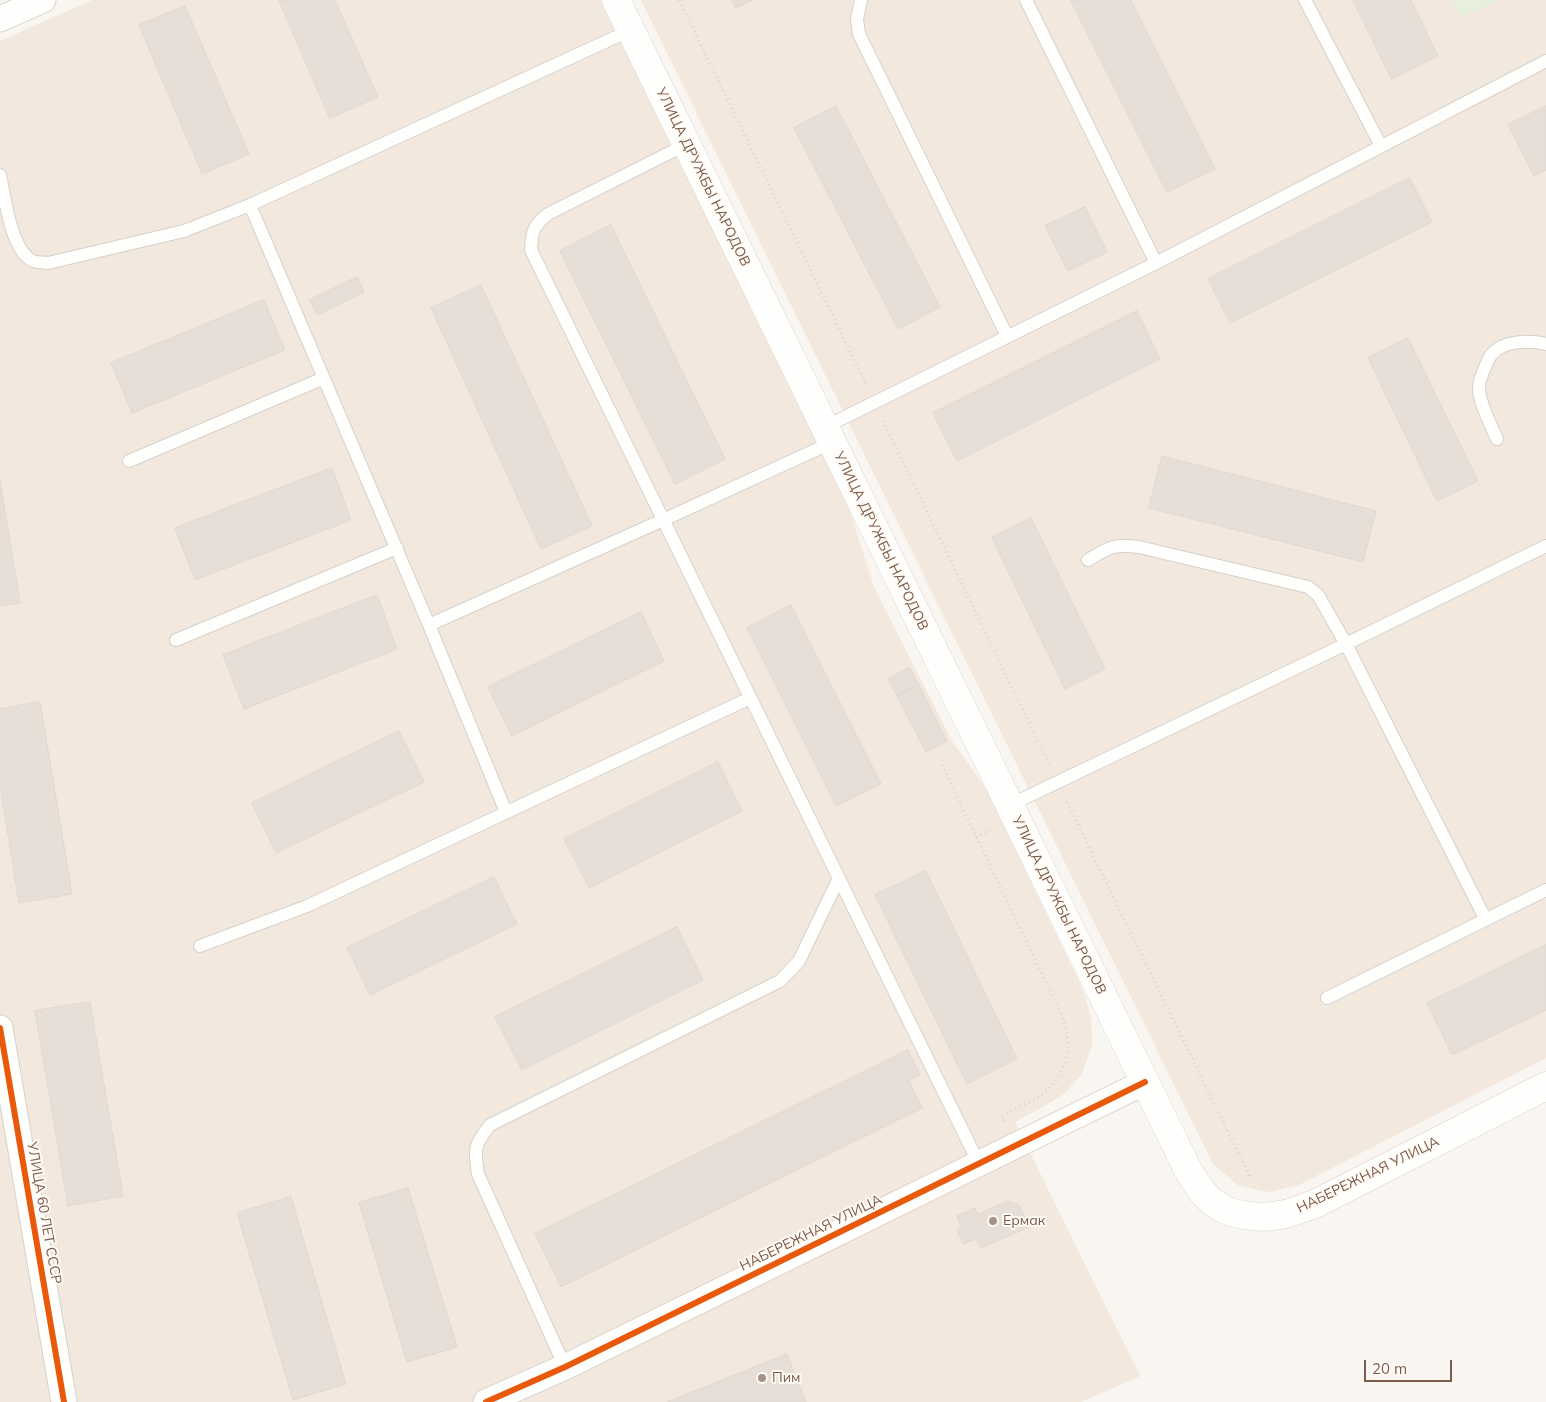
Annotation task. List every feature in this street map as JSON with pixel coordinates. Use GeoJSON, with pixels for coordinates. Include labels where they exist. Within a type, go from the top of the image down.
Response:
{"type":"FeatureCollection","features":[{"type":"Feature","properties":{"kind":"main road","name":"УЛИЦА ДРУЖБЫ НАРОДОВ"},"geometry":{"type":"LineString","coordinates":[[616,0],[1145,1082]]}},
{"type":"Feature","properties":{"kind":"main road","name":"НАБЕРЕЖНАЯ УЛИЦА"},"geometry":{"type":"LineString","coordinates":[[1145,1082],[1189,1172],[1200,1190],[1217,1206],[1239,1214],[1262,1216],[1285,1214],[1315,1204],[1546,1086]]}},
{"type":"Feature","properties":{"kind":"street"},"geometry":{"type":"LineString","coordinates":[[0,19],[43,0]]}},
{"type":"Feature","properties":{"kind":"street","name":"УЛИЦА 60 ЛЕТ СССР"},"geometry":{"type":"LineString","coordinates":[[0,1028],[64,1402]]}},
{"type":"Feature","properties":{"kind":"street","name":"НАБЕРЕЖНАЯ УЛИЦА"},"geometry":{"type":"LineString","coordinates":[[486,1402],[564,1367],[1145,1082]]}},
{"type":"Feature","properties":{"kind":"lane"},"geometry":{"type":"LineString","coordinates":[[861,0],[857,19],[859,34],[1007,336]]}},
{"type":"Feature","properties":{"kind":"lane"},"geometry":{"type":"LineString","coordinates":[[1026,0],[1156,263]]}},
{"type":"Feature","properties":{"kind":"lane"},"geometry":{"type":"LineString","coordinates":[[1305,0],[1381,146]]}},
{"type":"Feature","properties":{"kind":"lane"},"geometry":{"type":"LineString","coordinates":[[0,175],[14,238],[22,253],[34,262],[48,263],[184,231],[250,204],[631,30]]}},
{"type":"Feature","properties":{"kind":"lane"},"geometry":{"type":"LineString","coordinates":[[429,625],[663,520],[829,434],[874,402],[1156,263],[1546,61]]}},
{"type":"Feature","properties":{"kind":"lane"},"geometry":{"type":"LineString","coordinates":[[687,144],[548,214],[537,222],[532,235],[531,250],[980,1164]]}},
{"type":"Feature","properties":{"kind":"lane"},"geometry":{"type":"LineString","coordinates":[[250,204],[397,548],[506,812]]}},
{"type":"Feature","properties":{"kind":"lane"},"geometry":{"type":"LineString","coordinates":[[1497,439],[1485,413],[1479,388],[1482,372],[1491,355],[1502,347],[1514,343],[1537,342],[1546,344]]}},
{"type":"Feature","properties":{"kind":"lane"},"geometry":{"type":"LineString","coordinates":[[128,461],[324,378]]}},
{"type":"Feature","properties":{"kind":"lane"},"geometry":{"type":"LineString","coordinates":[[1088,560],[1112,546],[1139,547],[1308,587],[1318,595],[1346,644],[1486,920]]}},
{"type":"Feature","properties":{"kind":"lane"},"geometry":{"type":"LineString","coordinates":[[1010,805],[1546,546]]}},
{"type":"Feature","properties":{"kind":"lane"},"geometry":{"type":"LineString","coordinates":[[176,640],[397,548]]}},
{"type":"Feature","properties":{"kind":"lane"},"geometry":{"type":"LineString","coordinates":[[200,946],[307,906],[750,698]]}},
{"type":"Feature","properties":{"kind":"lane"},"geometry":{"type":"LineString","coordinates":[[564,1367],[478,1174],[475,1152],[480,1138],[490,1125],[780,981],[799,961],[839,878]]}},
{"type":"Feature","properties":{"kind":"lane"},"geometry":{"type":"LineString","coordinates":[[1327,998],[1546,890]]}},
{"type":"Feature","properties":{"kind":"path"},"geometry":{"type":"LineString","coordinates":[[679,0],[1250,1179]]}},
{"type":"Feature","properties":{"kind":"path"},"geometry":{"type":"LineString","coordinates":[[942,766],[1064,1020],[1068,1035],[1068,1052],[1064,1064],[1058,1077],[1049,1089],[1038,1098],[1002,1116]]}},
{"type":"Feature","properties":{"kind":"shaded area"},"geometry":{"type":"Polygon","coordinates":[[[92,0],[600,0],[848,505],[874,587],[952,741],[986,789],[1083,990],[1091,1018],[1092,1045],[1082,1074],[1065,1093],[1015,1122],[1140,1376],[1081,1402],[0,1402],[0,41],[92,0]]]}},
{"type":"Feature","properties":{"kind":"shaded area"},"geometry":{"type":"Polygon","coordinates":[[[641,0],[1546,0],[1546,1058],[1299,1185],[1269,1192],[1239,1186],[1213,1164],[641,0]]]}},
{"type":"Feature","properties":{"kind":"green space"},"geometry":{"type":"Polygon","coordinates":[[[1452,0],[1497,0],[1461,18],[1452,0]]]}},
{"type":"Feature","properties":{"kind":"building"},"geometry":{"type":"Polygon","coordinates":[[[279,0],[335,0],[378,97],[330,118],[279,0]]]}},
{"type":"Feature","properties":{"kind":"building"},"geometry":{"type":"Polygon","coordinates":[[[732,0],[753,0],[736,8],[732,0]]]}},
{"type":"Feature","properties":{"kind":"building"},"geometry":{"type":"Polygon","coordinates":[[[1071,0],[1131,0],[1215,169],[1167,192],[1071,0]]]}},
{"type":"Feature","properties":{"kind":"building"},"geometry":{"type":"Polygon","coordinates":[[[1353,0],[1411,0],[1438,56],[1392,79],[1353,0]]]}},
{"type":"Feature","properties":{"kind":"building"},"geometry":{"type":"Polygon","coordinates":[[[185,6],[249,154],[202,174],[139,25],[185,6]]]}},
{"type":"Feature","properties":{"kind":"building"},"geometry":{"type":"Polygon","coordinates":[[[836,106],[940,307],[898,329],[794,128],[836,106]]]}},
{"type":"Feature","properties":{"kind":"building"},"geometry":{"type":"Polygon","coordinates":[[[1546,106],[1546,170],[1534,176],[1508,125],[1546,106]]]}},
{"type":"Feature","properties":{"kind":"building"},"geometry":{"type":"Polygon","coordinates":[[[1410,178],[1432,222],[1230,323],[1208,279],[1410,178]]]}},
{"type":"Feature","properties":{"kind":"building"},"geometry":{"type":"Polygon","coordinates":[[[1085,207],[1107,252],[1068,271],[1045,226],[1085,207]]]}},
{"type":"Feature","properties":{"kind":"building"},"geometry":{"type":"Polygon","coordinates":[[[611,225],[725,459],[675,484],[560,251],[611,225]]]}},
{"type":"Feature","properties":{"kind":"building"},"geometry":{"type":"Polygon","coordinates":[[[357,277],[364,292],[317,315],[310,300],[357,277]]]}},
{"type":"Feature","properties":{"kind":"building"},"geometry":{"type":"Polygon","coordinates":[[[481,285],[592,526],[541,549],[431,308],[481,285]]]}},
{"type":"Feature","properties":{"kind":"building"},"geometry":{"type":"Polygon","coordinates":[[[264,300],[285,350],[132,413],[111,363],[264,300]]]}},
{"type":"Feature","properties":{"kind":"building"},"geometry":{"type":"Polygon","coordinates":[[[1137,311],[1160,359],[957,461],[933,413],[1137,311]]]}},
{"type":"Feature","properties":{"kind":"building"},"geometry":{"type":"Polygon","coordinates":[[[1408,338],[1478,481],[1437,501],[1368,358],[1408,338]]]}},
{"type":"Feature","properties":{"kind":"building"},"geometry":{"type":"Polygon","coordinates":[[[1162,456],[1376,511],[1363,562],[1149,508],[1162,456]]]}},
{"type":"Feature","properties":{"kind":"building"},"geometry":{"type":"Polygon","coordinates":[[[332,468],[351,520],[195,580],[175,528],[332,468]]]}},
{"type":"Feature","properties":{"kind":"building"},"geometry":{"type":"Polygon","coordinates":[[[0,480],[20,603],[0,606],[0,480]]]}},
{"type":"Feature","properties":{"kind":"building"},"geometry":{"type":"Polygon","coordinates":[[[1031,518],[1105,669],[1065,689],[992,538],[1031,518]]]}},
{"type":"Feature","properties":{"kind":"building"},"geometry":{"type":"Polygon","coordinates":[[[377,595],[397,649],[244,709],[223,655],[377,595]]]}},
{"type":"Feature","properties":{"kind":"building"},"geometry":{"type":"Polygon","coordinates":[[[791,605],[881,784],[836,806],[747,628],[791,605]]]}},
{"type":"Feature","properties":{"kind":"building"},"geometry":{"type":"Polygon","coordinates":[[[641,612],[664,661],[512,736],[488,687],[641,612]]]}},
{"type":"Feature","properties":{"kind":"building"},"geometry":{"type":"Polygon","coordinates":[[[910,668],[919,685],[897,696],[888,679],[910,668]]]}},
{"type":"Feature","properties":{"kind":"building"},"geometry":{"type":"Polygon","coordinates":[[[919,685],[947,741],[926,752],[897,696],[919,685]]]}},
{"type":"Feature","properties":{"kind":"building"},"geometry":{"type":"Polygon","coordinates":[[[40,702],[72,894],[19,903],[0,786],[0,709],[40,702]]]}},
{"type":"Feature","properties":{"kind":"building"},"geometry":{"type":"Polygon","coordinates":[[[399,731],[424,782],[276,853],[252,803],[399,731]]]}},
{"type":"Feature","properties":{"kind":"building"},"geometry":{"type":"Polygon","coordinates":[[[718,762],[742,811],[589,888],[564,839],[718,762]]]}},
{"type":"Feature","properties":{"kind":"building"},"geometry":{"type":"Polygon","coordinates":[[[926,871],[1017,1059],[967,1084],[875,895],[926,871]]]}},
{"type":"Feature","properties":{"kind":"building"},"geometry":{"type":"Polygon","coordinates":[[[494,877],[517,924],[370,995],[347,948],[494,877]]]}},
{"type":"Feature","properties":{"kind":"building"},"geometry":{"type":"Polygon","coordinates":[[[677,927],[703,980],[522,1070],[495,1017],[677,927]]]}},
{"type":"Feature","properties":{"kind":"building"},"geometry":{"type":"Polygon","coordinates":[[[1546,945],[1546,1010],[1452,1055],[1427,1003],[1546,945]]]}},
{"type":"Feature","properties":{"kind":"building"},"geometry":{"type":"Polygon","coordinates":[[[90,1002],[123,1196],[68,1206],[35,1011],[90,1002]]]}},
{"type":"Feature","properties":{"kind":"building"},"geometry":{"type":"Polygon","coordinates":[[[908,1050],[920,1075],[909,1081],[922,1108],[561,1287],[535,1234],[908,1050]]]}},
{"type":"Feature","properties":{"kind":"building"},"geometry":{"type":"Polygon","coordinates":[[[408,1188],[457,1347],[407,1362],[359,1203],[408,1188]]]}},
{"type":"Feature","properties":{"kind":"building"},"geometry":{"type":"Polygon","coordinates":[[[291,1197],[346,1384],[293,1400],[237,1213],[291,1197]]]}},
{"type":"Feature","properties":{"kind":"building","name":"Ермак"},"geometry":{"type":"Polygon","coordinates":[[[1008,1201],[1020,1206],[1029,1227],[981,1248],[976,1239],[963,1244],[957,1230],[962,1228],[957,1216],[975,1208],[978,1214],[1008,1201]]]}},
{"type":"Feature","properties":{"kind":"building","name":"Пим"},"geometry":{"type":"Polygon","coordinates":[[[787,1354],[806,1402],[668,1402],[787,1354]]]}},
{"type":"Feature","properties":{"kind":"cycle path"},"geometry":{"type":"LineString","coordinates":[[0,1028],[64,1402]]}},
{"type":"Feature","properties":{"kind":"cycle path"},"geometry":{"type":"LineString","coordinates":[[486,1402],[565,1367],[1145,1082]]}},
{"type":"Feature","properties":{"kind":"place","name":"Ермак"},"geometry":{"type":"Point","coordinates":[993,1221]}},
{"type":"Feature","properties":{"kind":"place","name":"Пим"},"geometry":{"type":"Point","coordinates":[762,1378]}}]}
